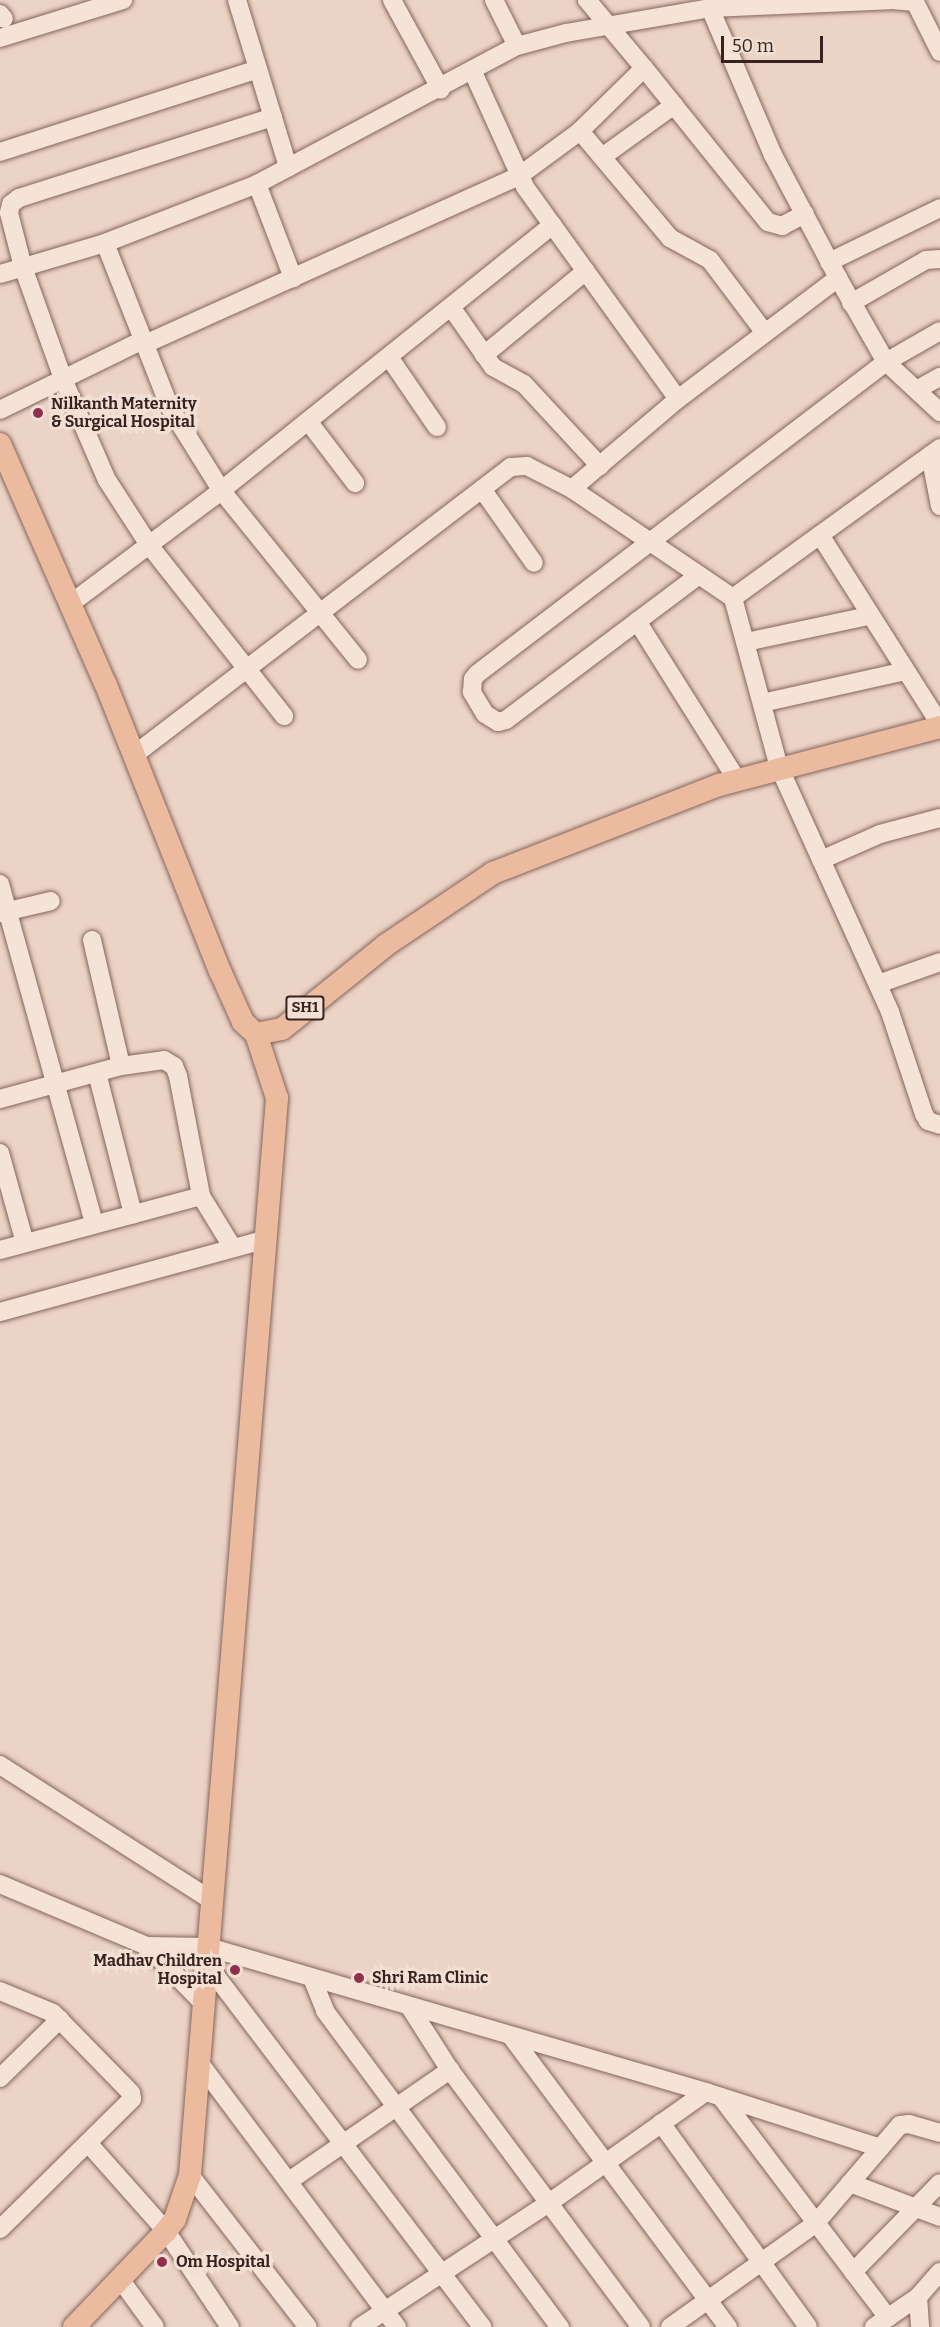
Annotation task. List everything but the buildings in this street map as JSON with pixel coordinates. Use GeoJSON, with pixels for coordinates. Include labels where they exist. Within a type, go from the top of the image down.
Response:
{"type":"FeatureCollection","features":[{"type":"Feature","properties":{"kind":"main road"},"geometry":{"type":"LineString","coordinates":[[0,444],[134,755],[220,971],[243,1022],[256,1034],[277,1098],[190,2175],[175,2219],[76,2326]]}},
{"type":"Feature","properties":{"kind":"main road","name":"SH1"},"geometry":{"type":"LineString","coordinates":[[256,1034],[282,1029],[386,945],[493,873],[545,850],[737,780],[940,725]]}},
{"type":"Feature","properties":{"kind":"street"},"geometry":{"type":"LineString","coordinates":[[0,38],[123,0]]}},
{"type":"Feature","properties":{"kind":"street"},"geometry":{"type":"LineString","coordinates":[[237,0],[288,167]]}},
{"type":"Feature","properties":{"kind":"street"},"geometry":{"type":"LineString","coordinates":[[392,0],[441,90]]}},
{"type":"Feature","properties":{"kind":"street"},"geometry":{"type":"LineString","coordinates":[[494,0],[518,46]]}},
{"type":"Feature","properties":{"kind":"street"},"geometry":{"type":"LineString","coordinates":[[587,0],[768,222],[782,226],[806,214]]}},
{"type":"Feature","properties":{"kind":"street"},"geometry":{"type":"LineString","coordinates":[[0,274],[105,243],[257,184],[441,90],[472,70],[518,46],[606,26],[665,7],[710,8],[735,3],[918,1],[940,52]]}},
{"type":"Feature","properties":{"kind":"street"},"geometry":{"type":"LineString","coordinates":[[710,8],[773,154],[851,303],[886,362],[918,389],[940,412]]}},
{"type":"Feature","properties":{"kind":"street"},"geometry":{"type":"LineString","coordinates":[[0,410],[144,342],[519,176],[580,131],[644,68]]}},
{"type":"Feature","properties":{"kind":"street"},"geometry":{"type":"LineString","coordinates":[[0,152],[258,69]]}},
{"type":"Feature","properties":{"kind":"street"},"geometry":{"type":"LineString","coordinates":[[472,70],[519,176],[678,399]]}},
{"type":"Feature","properties":{"kind":"street"},"geometry":{"type":"LineString","coordinates":[[602,157],[674,105]]}},
{"type":"Feature","properties":{"kind":"street"},"geometry":{"type":"LineString","coordinates":[[273,117],[19,198],[11,204],[10,223],[23,267],[63,379],[107,480],[149,545],[284,716]]}},
{"type":"Feature","properties":{"kind":"street"},"geometry":{"type":"LineString","coordinates":[[580,131],[670,238],[710,260],[765,333]]}},
{"type":"Feature","properties":{"kind":"street"},"geometry":{"type":"LineString","coordinates":[[257,184],[293,278]]}},
{"type":"Feature","properties":{"kind":"street"},"geometry":{"type":"LineString","coordinates":[[572,489],[678,399],[765,333],[834,270],[940,208]]}},
{"type":"Feature","properties":{"kind":"street"},"geometry":{"type":"LineString","coordinates":[[70,604],[221,490],[552,225]]}},
{"type":"Feature","properties":{"kind":"street"},"geometry":{"type":"LineString","coordinates":[[105,243],[170,408],[221,490],[358,660]]}},
{"type":"Feature","properties":{"kind":"street"},"geometry":{"type":"LineString","coordinates":[[851,303],[926,260],[940,260]]}},
{"type":"Feature","properties":{"kind":"street"},"geometry":{"type":"LineString","coordinates":[[484,355],[586,271]]}},
{"type":"Feature","properties":{"kind":"street"},"geometry":{"type":"LineString","coordinates":[[451,306],[484,355],[500,373],[524,384],[600,466]]}},
{"type":"Feature","properties":{"kind":"street"},"geometry":{"type":"LineString","coordinates":[[699,575],[506,720],[490,720],[472,692],[477,674],[648,541],[886,362],[940,331]]}},
{"type":"Feature","properties":{"kind":"street"},"geometry":{"type":"LineString","coordinates":[[389,357],[437,427]]}},
{"type":"Feature","properties":{"kind":"street"},"geometry":{"type":"LineString","coordinates":[[918,389],[940,377]]}},
{"type":"Feature","properties":{"kind":"street"},"geometry":{"type":"LineString","coordinates":[[308,421],[355,483]]}},
{"type":"Feature","properties":{"kind":"street"},"geometry":{"type":"LineString","coordinates":[[935,451],[940,506]]}},
{"type":"Feature","properties":{"kind":"street"},"geometry":{"type":"LineString","coordinates":[[734,598],[935,451]]}},
{"type":"Feature","properties":{"kind":"street"},"geometry":{"type":"LineString","coordinates":[[134,755],[482,489],[519,465],[572,489],[734,598],[779,767],[878,984],[924,1114],[928,1121],[940,1125]]}},
{"type":"Feature","properties":{"kind":"street"},"geometry":{"type":"LineString","coordinates":[[482,489],[534,563]]}},
{"type":"Feature","properties":{"kind":"street"},"geometry":{"type":"LineString","coordinates":[[820,535],[868,616],[940,725]]}},
{"type":"Feature","properties":{"kind":"street"},"geometry":{"type":"LineString","coordinates":[[746,642],[868,616]]}},
{"type":"Feature","properties":{"kind":"street"},"geometry":{"type":"LineString","coordinates":[[638,621],[737,780]]}},
{"type":"Feature","properties":{"kind":"street"},"geometry":{"type":"LineString","coordinates":[[762,703],[905,671]]}},
{"type":"Feature","properties":{"kind":"street"},"geometry":{"type":"LineString","coordinates":[[821,860],[880,834],[940,818]]}},
{"type":"Feature","properties":{"kind":"street"},"geometry":{"type":"LineString","coordinates":[[0,884],[4,912],[56,1084],[94,1224]]}},
{"type":"Feature","properties":{"kind":"street"},"geometry":{"type":"LineString","coordinates":[[4,912],[51,901]]}},
{"type":"Feature","properties":{"kind":"street"},"geometry":{"type":"LineString","coordinates":[[92,940],[121,1066]]}},
{"type":"Feature","properties":{"kind":"street"},"geometry":{"type":"LineString","coordinates":[[878,984],[940,962]]}},
{"type":"Feature","properties":{"kind":"street"},"geometry":{"type":"LineString","coordinates":[[0,1099],[121,1066],[164,1060],[174,1066],[201,1196],[233,1248]]}},
{"type":"Feature","properties":{"kind":"street"},"geometry":{"type":"LineString","coordinates":[[97,1073],[133,1214]]}},
{"type":"Feature","properties":{"kind":"street"},"geometry":{"type":"LineString","coordinates":[[0,1153],[25,1243]]}},
{"type":"Feature","properties":{"kind":"street"},"geometry":{"type":"LineString","coordinates":[[0,1250],[201,1196]]}},
{"type":"Feature","properties":{"kind":"street"},"geometry":{"type":"LineString","coordinates":[[0,1312],[264,1240]]}},
{"type":"Feature","properties":{"kind":"street"},"geometry":{"type":"LineString","coordinates":[[0,1765],[212,1900]]}},
{"type":"Feature","properties":{"kind":"street"},"geometry":{"type":"LineString","coordinates":[[0,1884],[147,1946],[207,1955],[312,1978],[713,2095],[880,2148]]}},
{"type":"Feature","properties":{"kind":"street"},"geometry":{"type":"LineString","coordinates":[[147,1946],[203,2002]]}},
{"type":"Feature","properties":{"kind":"street"},"geometry":{"type":"LineString","coordinates":[[207,1955],[482,2327]]}},
{"type":"Feature","properties":{"kind":"street"},"geometry":{"type":"LineString","coordinates":[[312,1978],[321,2006],[560,2327]]}},
{"type":"Feature","properties":{"kind":"street"},"geometry":{"type":"LineString","coordinates":[[0,1991],[46,2009],[60,2019],[131,2093],[130,2103],[0,2229]]}},
{"type":"Feature","properties":{"kind":"street"},"geometry":{"type":"LineString","coordinates":[[409,2006],[450,2070],[641,2327]]}},
{"type":"Feature","properties":{"kind":"street"},"geometry":{"type":"LineString","coordinates":[[0,2078],[60,2019]]}},
{"type":"Feature","properties":{"kind":"street"},"geometry":{"type":"LineString","coordinates":[[511,2036],[728,2327]]}},
{"type":"Feature","properties":{"kind":"street"},"geometry":{"type":"LineString","coordinates":[[198,2061],[397,2327]]}},
{"type":"Feature","properties":{"kind":"street"},"geometry":{"type":"LineString","coordinates":[[289,2181],[450,2070]]}},
{"type":"Feature","properties":{"kind":"street"},"geometry":{"type":"LineString","coordinates":[[360,2327],[549,2203],[661,2123],[713,2095]]}},
{"type":"Feature","properties":{"kind":"street"},"geometry":{"type":"LineString","coordinates":[[713,2095],[853,2272],[881,2322],[918,2297],[940,2272]]}},
{"type":"Feature","properties":{"kind":"street"},"geometry":{"type":"LineString","coordinates":[[661,2123],[808,2327]]}},
{"type":"Feature","properties":{"kind":"street"},"geometry":{"type":"LineString","coordinates":[[670,2327],[759,2261],[815,2224],[900,2125],[940,2133]]}},
{"type":"Feature","properties":{"kind":"street"},"geometry":{"type":"LineString","coordinates":[[88,2143],[165,2231],[230,2327]]}},
{"type":"Feature","properties":{"kind":"street"},"geometry":{"type":"LineString","coordinates":[[190,2175],[308,2327]]}},
{"type":"Feature","properties":{"kind":"street"},"geometry":{"type":"LineString","coordinates":[[850,2183],[940,2217]]}},
{"type":"Feature","properties":{"kind":"street"},"geometry":{"type":"LineString","coordinates":[[853,2272],[940,2183]]}},
{"type":"Feature","properties":{"kind":"street"},"geometry":{"type":"LineString","coordinates":[[120,2279],[155,2327]]}},
{"type":"Feature","properties":{"kind":"street"},"geometry":{"type":"LineString","coordinates":[[918,2297],[920,2327]]}},
{"type":"Feature","properties":{"kind":"place","name":"Nilkanth Maternity & Surgical Hospital"},"geometry":{"type":"Point","coordinates":[38,413]}},
{"type":"Feature","properties":{"kind":"place","name":"Madhav Children Hospital"},"geometry":{"type":"Point","coordinates":[235,1970]}},
{"type":"Feature","properties":{"kind":"place","name":"Shri Ram Clinic"},"geometry":{"type":"Point","coordinates":[359,1978]}},
{"type":"Feature","properties":{"kind":"place","name":"Om Hospital"},"geometry":{"type":"Point","coordinates":[162,2262]}}]}
